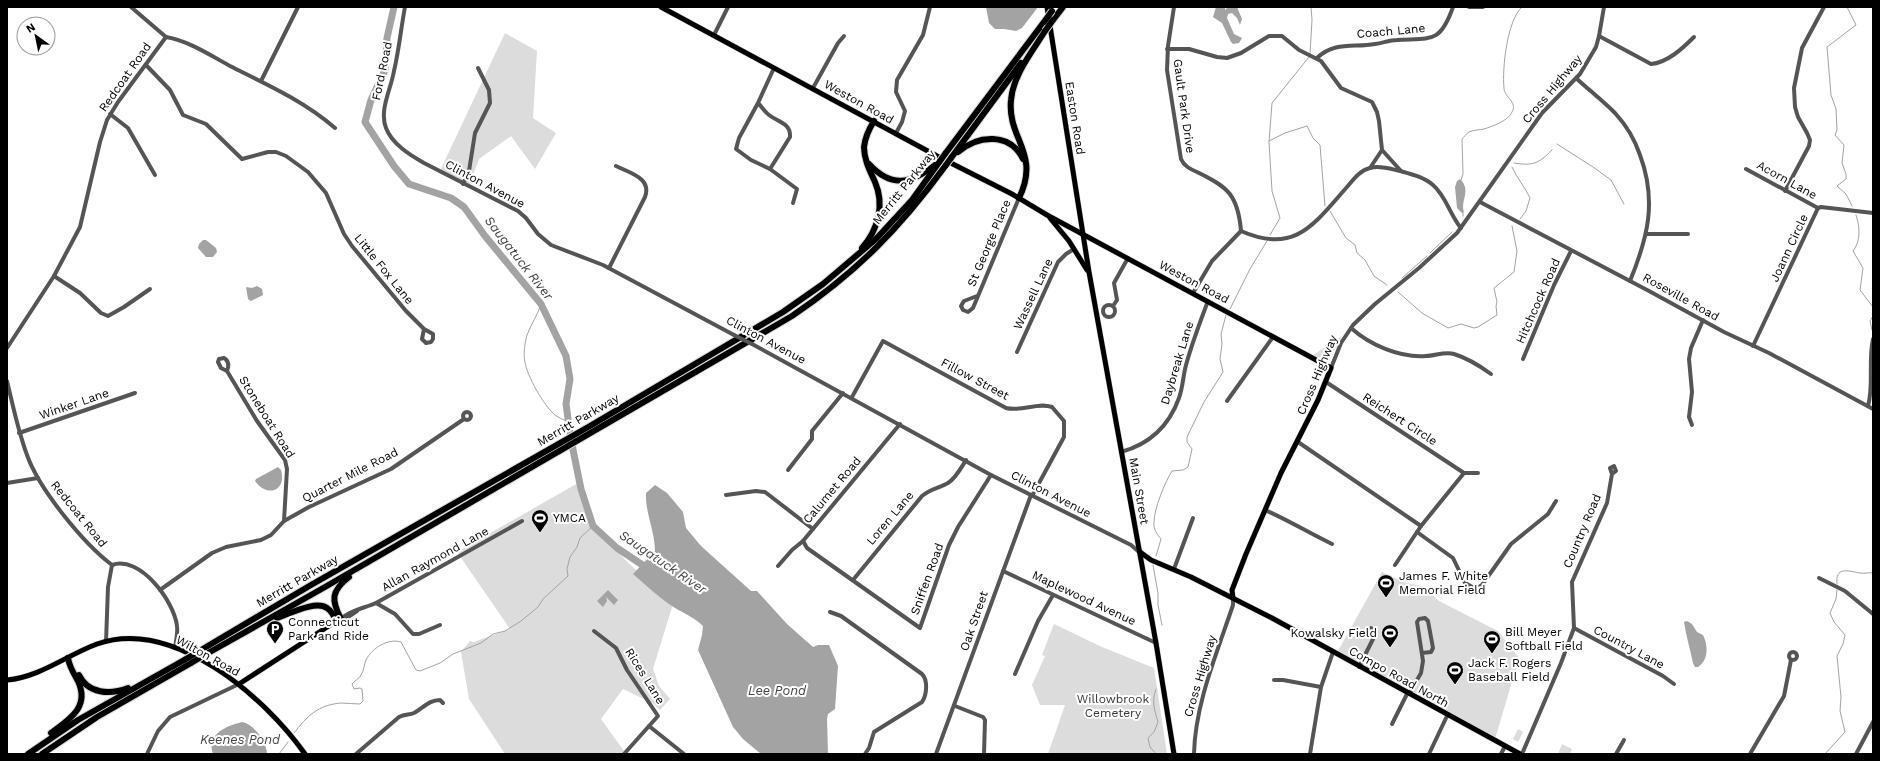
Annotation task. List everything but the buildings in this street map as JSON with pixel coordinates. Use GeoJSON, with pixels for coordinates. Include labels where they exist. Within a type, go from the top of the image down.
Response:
{"type":"FeatureCollection","features":[{"type":"Feature","properties":{"kind":"highway","name":"Merritt Parkway"},"geometry":{"type":"LineString","coordinates":[[592,428],[774,327],[818,298],[846,276],[879,246],[910,212],[1063,7]]}},
{"type":"Feature","properties":{"kind":"highway","name":"Merritt Parkway"},"geometry":{"type":"LineString","coordinates":[[198,655],[244,633],[413,536],[747,335],[823,284],[861,253],[887,228],[912,200],[1044,22],[1051,8]]}},
{"type":"Feature","properties":{"kind":"highway"},"geometry":{"type":"LineString","coordinates":[[1019,198],[1025,184],[1027,171],[1025,157],[1013,121],[1010,101],[1016,79],[1045,31]]}},
{"type":"Feature","properties":{"kind":"highway"},"geometry":{"type":"LineString","coordinates":[[823,284],[863,247],[875,228],[879,213],[880,200],[877,185],[865,155],[865,142],[874,121]]}},
{"type":"Feature","properties":{"kind":"highway"},"geometry":{"type":"LineString","coordinates":[[951,158],[973,142],[988,139],[1000,140],[1011,144],[1016,149],[1021,156],[1027,171]]}},
{"type":"Feature","properties":{"kind":"highway"},"geometry":{"type":"LineString","coordinates":[[867,162],[880,175],[899,181],[918,176],[940,161]]}},
{"type":"Feature","properties":{"kind":"highway","name":"Merritt Parkway"},"geometry":{"type":"LineString","coordinates":[[42,754],[97,717],[311,585],[552,452]]}},
{"type":"Feature","properties":{"kind":"highway"},"geometry":{"type":"LineString","coordinates":[[338,620],[334,603],[336,588],[356,572],[413,536]]}},
{"type":"Feature","properties":{"kind":"highway"},"geometry":{"type":"LineString","coordinates":[[244,633],[275,619],[313,606],[321,605],[328,608],[338,620]]}},
{"type":"Feature","properties":{"kind":"highway"},"geometry":{"type":"LineString","coordinates":[[68,658],[86,685],[103,692],[112,693],[162,673]]}},
{"type":"Feature","properties":{"kind":"highway"},"geometry":{"type":"LineString","coordinates":[[24,754],[68,720],[80,705],[81,690],[69,665],[68,658]]}},
{"type":"Feature","properties":{"kind":"highway","name":"Merritt Parkway"},"geometry":{"type":"LineString","coordinates":[[28,754],[78,720],[162,673],[188,661]]}},
{"type":"Feature","properties":{"kind":"main road","name":"Weston Road"},"geometry":{"type":"LineString","coordinates":[[661,7],[1019,198],[1047,215],[1083,233],[1331,368]]}},
{"type":"Feature","properties":{"kind":"main road","name":"Easton Road"},"geometry":{"type":"LineString","coordinates":[[1051,8],[1083,233]]}},
{"type":"Feature","properties":{"kind":"main road","name":"Weston Road"},"geometry":{"type":"LineString","coordinates":[[1047,215],[1074,249],[1089,272]]}},
{"type":"Feature","properties":{"kind":"main road","name":"Main Street"},"geometry":{"type":"LineString","coordinates":[[1083,233],[1156,643],[1174,754]]}},
{"type":"Feature","properties":{"kind":"main road","name":"Cross Highway"},"geometry":{"type":"LineString","coordinates":[[1233,598],[1232,590],[1265,510],[1281,473],[1298,442],[1326,382],[1331,368]]}},
{"type":"Feature","properties":{"kind":"main road","name":"Compo Road North"},"geometry":{"type":"LineString","coordinates":[[1140,552],[1151,560],[1174,569],[1233,598],[1447,716],[1521,754]]}},
{"type":"Feature","properties":{"kind":"main road","name":"Allan Raymond Lane"},"geometry":{"type":"LineString","coordinates":[[239,684],[338,620]]}},
{"type":"Feature","properties":{"kind":"main road","name":"Wilton Road"},"geometry":{"type":"LineString","coordinates":[[7,680],[27,676],[106,642],[122,638],[161,642],[175,647],[239,684],[266,707],[305,754]]}},
{"type":"Feature","properties":{"kind":"street"},"geometry":{"type":"LineString","coordinates":[[131,7],[166,37]]}},
{"type":"Feature","properties":{"kind":"street"},"geometry":{"type":"LineString","coordinates":[[261,81],[298,7]]}},
{"type":"Feature","properties":{"kind":"street","name":"Ford Road"},"geometry":{"type":"LineString","coordinates":[[392,138],[386,128],[385,109],[394,73],[405,7]]}},
{"type":"Feature","properties":{"kind":"street"},"geometry":{"type":"LineString","coordinates":[[714,35],[728,7]]}},
{"type":"Feature","properties":{"kind":"street"},"geometry":{"type":"LineString","coordinates":[[896,133],[902,122],[905,111],[896,92],[898,80],[923,35],[930,7]]}},
{"type":"Feature","properties":{"kind":"street"},"geometry":{"type":"LineString","coordinates":[[1167,49],[1174,7]]}},
{"type":"Feature","properties":{"kind":"street","name":"Coach Lane"},"geometry":{"type":"LineString","coordinates":[[1316,58],[1326,51],[1342,46],[1375,45],[1391,41],[1422,40],[1431,38],[1446,25],[1453,7]]}},
{"type":"Feature","properties":{"kind":"street"},"geometry":{"type":"LineString","coordinates":[[1469,7],[1483,7]]}},
{"type":"Feature","properties":{"kind":"street","name":"Cross Highway"},"geometry":{"type":"LineString","coordinates":[[1331,368],[1340,345],[1351,328],[1372,307],[1438,252],[1461,228],[1542,114],[1553,100],[1577,78],[1588,62],[1599,36],[1604,7]]}},
{"type":"Feature","properties":{"kind":"street"},"geometry":{"type":"LineString","coordinates":[[1785,192],[1809,146],[1808,133],[1798,117],[1795,107],[1794,88],[1802,48],[1824,7]]}},
{"type":"Feature","properties":{"kind":"street","name":"Gault Park Drive"},"geometry":{"type":"LineString","coordinates":[[1241,231],[1236,206],[1229,191],[1220,184],[1186,167],[1181,160],[1167,75],[1167,49],[1189,49],[1227,58],[1241,53],[1269,36],[1277,34],[1283,36],[1297,48],[1316,58],[1340,87],[1348,92],[1367,99],[1374,105],[1379,121],[1382,150]]}},
{"type":"Feature","properties":{"kind":"street"},"geometry":{"type":"LineString","coordinates":[[813,88],[838,43],[844,36]]}},
{"type":"Feature","properties":{"kind":"street"},"geometry":{"type":"LineString","coordinates":[[1599,36],[1651,64],[1660,62],[1683,48],[1694,37]]}},
{"type":"Feature","properties":{"kind":"street","name":"Redcoat Road"},"geometry":{"type":"LineString","coordinates":[[7,348],[54,276],[80,227],[100,142],[110,114],[166,37],[175,39],[209,54],[261,81],[313,111],[335,128]]}},
{"type":"Feature","properties":{"kind":"street","name":"Little Fox Lane"},"geometry":{"type":"LineString","coordinates":[[146,65],[170,90],[183,115],[206,124],[242,159],[268,152],[276,152],[286,156],[308,172],[326,193],[348,241],[406,311],[424,329]]}},
{"type":"Feature","properties":{"kind":"street"},"geometry":{"type":"LineString","coordinates":[[463,184],[469,171],[475,133],[490,103],[489,90],[478,68]]}},
{"type":"Feature","properties":{"kind":"street"},"geometry":{"type":"LineString","coordinates":[[774,68],[758,103],[739,138],[736,149],[751,160],[770,169],[797,189],[793,203]]}},
{"type":"Feature","properties":{"kind":"street"},"geometry":{"type":"LineString","coordinates":[[1577,78],[1616,114],[1636,145],[1647,173],[1650,192],[1646,234],[1641,254],[1630,281]]}},
{"type":"Feature","properties":{"kind":"street"},"geometry":{"type":"LineString","coordinates":[[758,103],[768,115],[787,126],[790,133],[786,144],[770,169]]}},
{"type":"Feature","properties":{"kind":"street"},"geometry":{"type":"LineString","coordinates":[[110,114],[128,128],[155,175]]}},
{"type":"Feature","properties":{"kind":"street","name":"Clinton Avenue"},"geometry":{"type":"LineString","coordinates":[[392,138],[410,155],[463,184],[518,211],[526,218],[538,234],[551,245],[609,268],[852,397],[991,474],[1131,545],[1140,552]]}},
{"type":"Feature","properties":{"kind":"street"},"geometry":{"type":"LineString","coordinates":[[1193,293],[1212,261],[1241,231],[1279,240],[1296,236],[1311,226],[1356,176],[1370,168],[1382,150],[1401,172]]}},
{"type":"Feature","properties":{"kind":"street"},"geometry":{"type":"LineString","coordinates":[[609,268],[647,191],[646,184],[640,178],[616,166]]}},
{"type":"Feature","properties":{"kind":"street"},"geometry":{"type":"LineString","coordinates":[[1370,168],[1380,168],[1401,172],[1425,180],[1434,186],[1461,228]]}},
{"type":"Feature","properties":{"kind":"street","name":"Acorn Lane"},"geometry":{"type":"LineString","coordinates":[[1746,169],[1785,192],[1818,208]]}},
{"type":"Feature","properties":{"kind":"street","name":"St George Place"},"geometry":{"type":"LineString","coordinates":[[977,296],[1019,198]]}},
{"type":"Feature","properties":{"kind":"street","name":"Roseville Road"},"geometry":{"type":"LineString","coordinates":[[1480,202],[1873,409]]}},
{"type":"Feature","properties":{"kind":"street","name":"Joann Circle"},"geometry":{"type":"LineString","coordinates":[[1753,346],[1818,208],[1821,207],[1873,213]]}},
{"type":"Feature","properties":{"kind":"street"},"geometry":{"type":"LineString","coordinates":[[1646,234],[1688,234]]}},
{"type":"Feature","properties":{"kind":"street","name":"Wassell Lane"},"geometry":{"type":"LineString","coordinates":[[1017,352],[1058,262],[1074,249]]}},
{"type":"Feature","properties":{"kind":"street","name":"Hitchcock Road"},"geometry":{"type":"LineString","coordinates":[[1523,359],[1554,285],[1571,251]]}},
{"type":"Feature","properties":{"kind":"street"},"geometry":{"type":"LineString","coordinates":[[1113,306],[1117,300],[1114,283],[1128,258]]}},
{"type":"Feature","properties":{"kind":"street"},"geometry":{"type":"LineString","coordinates":[[54,276],[80,292],[101,313],[108,316],[150,289]]}},
{"type":"Feature","properties":{"kind":"street","name":"Daybreak Lane"},"geometry":{"type":"LineString","coordinates":[[1121,452],[1146,442],[1160,431],[1172,415],[1180,397],[1186,365],[1208,301]]}},
{"type":"Feature","properties":{"kind":"street"},"geometry":{"type":"LineString","coordinates":[[1692,425],[1689,417],[1692,392],[1689,358],[1691,348],[1704,320]]}},
{"type":"Feature","properties":{"kind":"street"},"geometry":{"type":"LineString","coordinates":[[1351,328],[1381,347],[1415,356],[1455,354],[1472,362],[1491,374]]}},
{"type":"Feature","properties":{"kind":"street"},"geometry":{"type":"LineString","coordinates":[[1227,401],[1273,337]]}},
{"type":"Feature","properties":{"kind":"street"},"geometry":{"type":"LineString","coordinates":[[1868,406],[1870,398],[1871,351],[1873,339]]}},
{"type":"Feature","properties":{"kind":"street","name":"Fillow Street"},"geometry":{"type":"LineString","coordinates":[[852,397],[883,341],[1006,408],[1014,409],[1042,405],[1052,407],[1064,421],[1064,438],[1032,495]]}},
{"type":"Feature","properties":{"kind":"street","name":"Stoneboat Road"},"geometry":{"type":"LineString","coordinates":[[227,371],[257,421],[285,460],[287,469],[284,521]]}},
{"type":"Feature","properties":{"kind":"street","name":"Redcoat Road"},"geometry":{"type":"LineString","coordinates":[[7,381],[19,433],[38,478],[86,541],[112,565]]}},
{"type":"Feature","properties":{"kind":"street","name":"Reichert Circle"},"geometry":{"type":"LineString","coordinates":[[1326,382],[1464,473]]}},
{"type":"Feature","properties":{"kind":"street","name":"Winker Lane"},"geometry":{"type":"LineString","coordinates":[[19,433],[135,393]]}},
{"type":"Feature","properties":{"kind":"street"},"geometry":{"type":"LineString","coordinates":[[788,470],[812,439],[812,431],[843,393]]}},
{"type":"Feature","properties":{"kind":"street","name":"Quarter Mile Road"},"geometry":{"type":"LineString","coordinates":[[284,521],[309,507],[391,468],[464,418]]}},
{"type":"Feature","properties":{"kind":"street","name":"Calumet Road"},"geometry":{"type":"LineString","coordinates":[[778,566],[792,550],[803,542],[900,424]]}},
{"type":"Feature","properties":{"kind":"street"},"geometry":{"type":"LineString","coordinates":[[1298,442],[1421,526]]}},
{"type":"Feature","properties":{"kind":"street","name":"Loren Lane"},"geometry":{"type":"LineString","coordinates":[[853,580],[922,496],[936,487],[948,483],[955,477],[966,460]]}},
{"type":"Feature","properties":{"kind":"street"},"geometry":{"type":"LineString","coordinates":[[1394,565],[1421,526],[1464,473],[1478,473]]}},
{"type":"Feature","properties":{"kind":"street","name":"Sniffen Road"},"geometry":{"type":"LineString","coordinates":[[803,542],[807,548],[920,628],[954,536],[991,474]]}},
{"type":"Feature","properties":{"kind":"street","name":"Country Road"},"geometry":{"type":"LineString","coordinates":[[1521,754],[1561,663],[1574,628],[1572,582],[1607,503],[1612,474]]}},
{"type":"Feature","properties":{"kind":"street"},"geometry":{"type":"LineString","coordinates":[[7,483],[38,478]]}},
{"type":"Feature","properties":{"kind":"street"},"geometry":{"type":"LineString","coordinates":[[726,495],[756,491],[765,492],[813,529]]}},
{"type":"Feature","properties":{"kind":"street","name":"Oak Street"},"geometry":{"type":"LineString","coordinates":[[936,754],[1032,495]]}},
{"type":"Feature","properties":{"kind":"street"},"geometry":{"type":"LineString","coordinates":[[1417,532],[1453,558],[1465,583],[1476,590],[1482,585],[1511,544],[1548,514],[1556,501]]}},
{"type":"Feature","properties":{"kind":"street"},"geometry":{"type":"LineString","coordinates":[[1265,510],[1291,521],[1310,534],[1332,544]]}},
{"type":"Feature","properties":{"kind":"street"},"geometry":{"type":"LineString","coordinates":[[1174,569],[1193,518]]}},
{"type":"Feature","properties":{"kind":"street"},"geometry":{"type":"LineString","coordinates":[[160,590],[212,553],[226,547],[261,540],[274,532],[284,521]]}},
{"type":"Feature","properties":{"kind":"street","name":"Allan Raymond Lane"},"geometry":{"type":"LineString","coordinates":[[338,620],[352,612],[376,603],[522,521]]}},
{"type":"Feature","properties":{"kind":"street"},"geometry":{"type":"LineString","coordinates":[[106,642],[108,587],[112,565],[121,562],[136,568],[152,580],[160,590],[177,625],[175,647]]}},
{"type":"Feature","properties":{"kind":"street","name":"Maplewood Avenue"},"geometry":{"type":"LineString","coordinates":[[1003,570],[1156,643]]}},
{"type":"Feature","properties":{"kind":"street"},"geometry":{"type":"LineString","coordinates":[[1819,578],[1850,594],[1873,614]]}},
{"type":"Feature","properties":{"kind":"street"},"geometry":{"type":"LineString","coordinates":[[1015,674],[1038,621],[1053,595]]}},
{"type":"Feature","properties":{"kind":"street","name":"Cross Highway"},"geometry":{"type":"LineString","coordinates":[[1194,754],[1198,713],[1233,605],[1233,598]]}},
{"type":"Feature","properties":{"kind":"street"},"geometry":{"type":"LineString","coordinates":[[376,603],[395,614],[413,634],[419,634],[440,626]]}},
{"type":"Feature","properties":{"kind":"street"},"geometry":{"type":"LineString","coordinates":[[830,612],[841,616],[922,674],[925,679],[925,697],[922,702],[874,732],[869,748],[865,754]]}},
{"type":"Feature","properties":{"kind":"street"},"geometry":{"type":"LineString","coordinates":[[1392,724],[1421,673],[1423,661],[1417,622],[1419,619],[1425,618],[1428,621],[1433,648],[1431,652],[1422,653]]}},
{"type":"Feature","properties":{"kind":"street"},"geometry":{"type":"LineString","coordinates":[[1359,667],[1374,637],[1374,631],[1371,628]]}},
{"type":"Feature","properties":{"kind":"street","name":"Country Lane"},"geometry":{"type":"LineString","coordinates":[[1574,628],[1674,684]]}},
{"type":"Feature","properties":{"kind":"street","name":"Rices Lane"},"geometry":{"type":"LineString","coordinates":[[594,631],[616,648],[627,670],[656,712],[657,718],[624,754]]}},
{"type":"Feature","properties":{"kind":"street"},"geometry":{"type":"LineString","coordinates":[[1310,754],[1321,687],[1333,652]]}},
{"type":"Feature","properties":{"kind":"street"},"geometry":{"type":"LineString","coordinates":[[1750,754],[1784,696],[1791,660]]}},
{"type":"Feature","properties":{"kind":"street"},"geometry":{"type":"LineString","coordinates":[[1274,680],[1283,680],[1321,687]]}},
{"type":"Feature","properties":{"kind":"street"},"geometry":{"type":"LineString","coordinates":[[147,754],[158,731],[170,717],[239,684]]}},
{"type":"Feature","properties":{"kind":"street"},"geometry":{"type":"LineString","coordinates":[[356,754],[399,717],[415,712],[431,701],[440,700],[443,703]]}},
{"type":"Feature","properties":{"kind":"street"},"geometry":{"type":"LineString","coordinates":[[955,706],[983,717],[985,720],[984,754]]}},
{"type":"Feature","properties":{"kind":"street"},"geometry":{"type":"LineString","coordinates":[[1429,754],[1447,716]]}},
{"type":"Feature","properties":{"kind":"street"},"geometry":{"type":"LineString","coordinates":[[1856,754],[1873,722]]}},
{"type":"Feature","properties":{"kind":"street"},"geometry":{"type":"LineString","coordinates":[[649,726],[684,754]]}},
{"type":"Feature","properties":{"kind":"street"},"geometry":{"type":"LineString","coordinates":[[1616,754],[1624,740]]}},
{"type":"Feature","properties":{"kind":"street"},"geometry":{"type":"LineString","coordinates":[[1501,754],[1505,746]]}},
{"type":"Feature","properties":{"kind":"green space"},"geometry":{"type":"Polygon","coordinates":[[[505,33],[537,51],[533,118],[556,133],[535,169],[511,136],[479,159],[468,188],[439,173],[505,33]]]}},
{"type":"Feature","properties":{"kind":"green space"},"geometry":{"type":"Polygon","coordinates":[[[1342,336],[1329,361],[1313,355],[1342,336]]]}},
{"type":"Feature","properties":{"kind":"green space"},"geometry":{"type":"Polygon","coordinates":[[[578,483],[587,507],[608,541],[635,569],[658,584],[673,604],[653,669],[659,686],[670,699],[660,710],[652,703],[623,689],[601,719],[624,751],[622,754],[505,754],[469,699],[461,652],[470,641],[474,642],[510,629],[457,552],[578,483]]]}},
{"type":"Feature","properties":{"kind":"green space"},"geometry":{"type":"Polygon","coordinates":[[[1382,572],[1406,583],[1422,586],[1439,601],[1498,631],[1519,658],[1495,739],[1443,712],[1338,651],[1382,572]]]}},
{"type":"Feature","properties":{"kind":"green space","name":"Willowbrook Cemetery"},"geometry":{"type":"Polygon","coordinates":[[[1054,624],[1102,647],[1154,668],[1167,754],[1048,754],[1065,705],[1040,705],[1032,685],[1045,656],[1042,655],[1054,624]]]}},
{"type":"Feature","properties":{"kind":"green space"},"geometry":{"type":"Polygon","coordinates":[[[1518,729],[1523,732],[1518,742],[1513,739],[1518,729]]]}},
{"type":"Feature","properties":{"kind":"green space"},"geometry":{"type":"Polygon","coordinates":[[[1562,744],[1572,749],[1570,754],[1558,754],[1562,744]]]}},
{"type":"Feature","properties":{"kind":"water"},"geometry":{"type":"Polygon","coordinates":[[[986,7],[1038,7],[1022,28],[1016,31],[995,29],[989,23],[986,7]]]}},
{"type":"Feature","properties":{"kind":"water"},"geometry":{"type":"Polygon","coordinates":[[[1216,7],[1225,7],[1225,10],[1228,7],[1237,7],[1242,19],[1240,25],[1237,18],[1232,13],[1228,14],[1227,18],[1234,34],[1242,38],[1239,43],[1233,44],[1231,42],[1222,23],[1213,17],[1216,7]]]}},
{"type":"Feature","properties":{"kind":"water"},"geometry":{"type":"Polygon","coordinates":[[[1460,179],[1465,188],[1463,203],[1464,212],[1462,213],[1457,208],[1455,187],[1457,181],[1460,179]]]}},
{"type":"Feature","properties":{"kind":"water"},"geometry":{"type":"Polygon","coordinates":[[[203,240],[206,240],[216,248],[217,252],[213,257],[206,257],[198,248],[199,244],[203,240]]]}},
{"type":"Feature","properties":{"kind":"water"},"geometry":{"type":"Polygon","coordinates":[[[257,286],[262,289],[263,295],[251,301],[248,299],[246,287],[252,288],[257,286]]]}},
{"type":"Feature","properties":{"kind":"water"},"geometry":{"type":"Polygon","coordinates":[[[278,467],[281,470],[282,477],[279,487],[275,490],[270,491],[265,489],[255,481],[256,479],[278,467]]]}},
{"type":"Feature","properties":{"kind":"water","name":"Lee Pond"},"geometry":{"type":"Polygon","coordinates":[[[655,485],[667,493],[683,512],[686,528],[701,546],[751,591],[757,591],[787,624],[813,647],[818,645],[829,645],[838,666],[835,709],[828,714],[827,719],[828,754],[761,754],[743,739],[733,727],[698,650],[703,626],[695,619],[664,601],[633,574],[655,551],[655,544],[647,508],[646,493],[655,485]]]}},
{"type":"Feature","properties":{"kind":"water"},"geometry":{"type":"Polygon","coordinates":[[[608,590],[618,600],[614,605],[606,597],[607,601],[603,607],[597,601],[608,590]]]}},
{"type":"Feature","properties":{"kind":"water"},"geometry":{"type":"Polygon","coordinates":[[[1687,621],[1692,624],[1697,632],[1703,635],[1706,643],[1706,656],[1702,664],[1698,667],[1695,667],[1693,663],[1684,622],[1687,621]]]}},
{"type":"Feature","properties":{"kind":"water","name":"Keenes Pond"},"geometry":{"type":"Polygon","coordinates":[[[242,722],[247,723],[259,734],[265,744],[267,754],[213,754],[212,741],[215,736],[224,729],[242,722]]]}},
{"type":"Feature","properties":{"kind":"waterway","name":"Saugatuck River"},"geometry":{"type":"LineString","coordinates":[[394,7],[387,38],[385,70],[371,100],[365,122],[394,166],[409,184],[451,198],[464,207],[485,236],[541,304],[566,356],[570,379],[566,404],[571,440],[581,489],[593,526],[617,548],[650,570]]}},
{"type":"Feature","properties":{"kind":"waterway"},"geometry":{"type":"LineString","coordinates":[[1310,54],[1312,20],[1311,7]]}},
{"type":"Feature","properties":{"kind":"waterway"},"geometry":{"type":"LineString","coordinates":[[1461,180],[1463,174],[1462,139],[1469,132],[1484,129],[1504,121],[1512,112],[1513,105],[1504,88],[1505,57],[1509,33],[1517,13],[1522,7]]}},
{"type":"Feature","properties":{"kind":"waterway"},"geometry":{"type":"LineString","coordinates":[[1847,7],[1856,25],[1827,47],[1831,95],[1836,109],[1837,130],[1835,135],[1844,145],[1842,163],[1846,174],[1846,179],[1837,186],[1846,194],[1852,206]]}},
{"type":"Feature","properties":{"kind":"waterway"},"geometry":{"type":"LineString","coordinates":[[1270,235],[1280,218],[1272,191],[1269,142],[1272,103],[1309,57]]}},
{"type":"Feature","properties":{"kind":"waterway"},"geometry":{"type":"LineString","coordinates":[[1269,141],[1285,133],[1307,126],[1313,138],[1320,145],[1325,206]]}},
{"type":"Feature","properties":{"kind":"waterway"},"geometry":{"type":"LineString","coordinates":[[1557,144],[1611,180],[1624,204]]}},
{"type":"Feature","properties":{"kind":"waterway"},"geometry":{"type":"LineString","coordinates":[[1514,163],[1535,163],[1552,150]]}},
{"type":"Feature","properties":{"kind":"waterway"},"geometry":{"type":"LineString","coordinates":[[1512,167],[1530,198],[1526,211],[1520,219]]}},
{"type":"Feature","properties":{"kind":"waterway"},"geometry":{"type":"LineString","coordinates":[[1330,211],[1346,238],[1355,245],[1357,253],[1365,260],[1374,276],[1387,285]]}},
{"type":"Feature","properties":{"kind":"waterway"},"geometry":{"type":"LineString","coordinates":[[1856,215],[1859,238],[1853,251],[1863,268],[1860,290],[1873,307]]}},
{"type":"Feature","properties":{"kind":"waterway"},"geometry":{"type":"LineString","coordinates":[[1398,292],[1422,313],[1448,328],[1461,324],[1474,328],[1478,327],[1497,315],[1497,302],[1494,288],[1514,272],[1517,251],[1512,226]]}},
{"type":"Feature","properties":{"kind":"waterway"},"geometry":{"type":"LineString","coordinates":[[1430,253],[1452,232]]}},
{"type":"Feature","properties":{"kind":"waterway"},"geometry":{"type":"LineString","coordinates":[[1230,309],[1250,269],[1267,241]]}},
{"type":"Feature","properties":{"kind":"waterway"},"geometry":{"type":"LineString","coordinates":[[1402,278],[1427,256]]}},
{"type":"Feature","properties":{"kind":"waterway"},"geometry":{"type":"LineString","coordinates":[[541,304],[527,335],[524,352],[526,368],[532,383],[546,405],[555,415],[569,422]]}},
{"type":"Feature","properties":{"kind":"waterway"},"geometry":{"type":"LineString","coordinates":[[1156,556],[1161,539],[1155,529],[1154,517],[1160,496],[1172,471],[1183,470],[1188,467],[1192,449],[1187,442],[1187,437],[1204,402],[1223,372],[1220,359],[1222,344],[1221,334],[1226,315]]}},
{"type":"Feature","properties":{"kind":"waterway"},"geometry":{"type":"LineString","coordinates":[[1872,330],[1870,321],[1873,316]]}},
{"type":"Feature","properties":{"kind":"waterway"},"geometry":{"type":"LineString","coordinates":[[294,733],[304,721],[319,709],[333,704],[360,704],[363,701],[362,689],[354,689],[352,684],[359,678],[369,656],[381,645],[391,641],[401,642],[416,670],[420,671],[440,663],[453,654],[481,643],[493,634],[505,631],[521,621],[538,607],[543,599],[568,576],[567,569],[570,557],[577,547],[580,538],[593,526]]}},
{"type":"Feature","properties":{"kind":"waterway"},"geometry":{"type":"LineString","coordinates":[[1153,565],[1162,625]]}},
{"type":"Feature","properties":{"kind":"waterway"},"geometry":{"type":"LineString","coordinates":[[1837,584],[1838,574],[1843,571],[1873,573]]}},
{"type":"Feature","properties":{"kind":"waterway"},"geometry":{"type":"LineString","coordinates":[[1825,754],[1845,732],[1840,711],[1841,697],[1837,656],[1843,644],[1845,635],[1834,622],[1830,613],[1836,599],[1837,590]]}},
{"type":"Feature","properties":{"kind":"waterway"},"geometry":{"type":"LineString","coordinates":[[1156,689],[1154,702],[1158,722],[1154,732],[1148,738],[1150,747],[1156,754]]}},
{"type":"Feature","properties":{"kind":"waterway"},"geometry":{"type":"LineString","coordinates":[[279,754],[288,742]]}},
{"type":"Feature","properties":{"kind":"place","name":"YMCA"},"geometry":{"type":"Point","coordinates":[540,533]}},
{"type":"Feature","properties":{"kind":"place","name":"James F. White Memorial Field"},"geometry":{"type":"Point","coordinates":[1386,598]}},
{"type":"Feature","properties":{"kind":"place","name":"Connecticut Park and Ride"},"geometry":{"type":"Point","coordinates":[275,644]}},
{"type":"Feature","properties":{"kind":"place","name":"Kowalsky Field"},"geometry":{"type":"Point","coordinates":[1390,648]}},
{"type":"Feature","properties":{"kind":"place","name":"Bill Meyer Softball Field"},"geometry":{"type":"Point","coordinates":[1492,654]}},
{"type":"Feature","properties":{"kind":"place","name":"Jack F. Rogers Baseball Field"},"geometry":{"type":"Point","coordinates":[1455,685]}}]}
